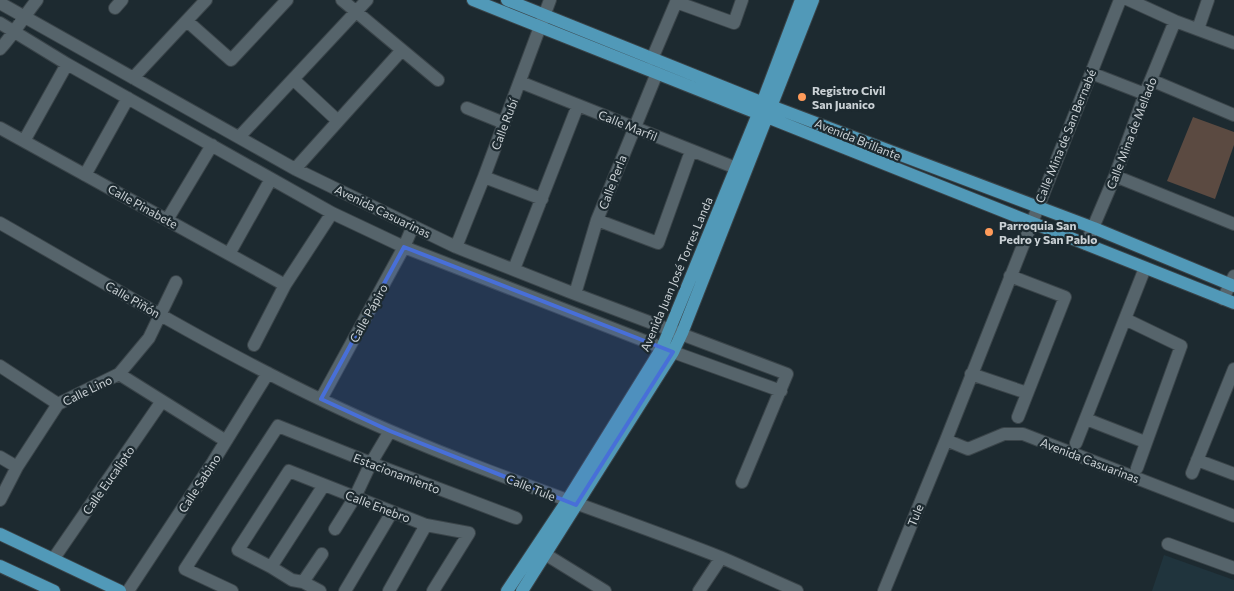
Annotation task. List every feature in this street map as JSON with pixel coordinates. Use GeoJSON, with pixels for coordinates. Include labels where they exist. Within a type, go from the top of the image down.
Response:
{"type":"FeatureCollection","features":[{"type":"Feature","properties":{"kind":"main road","name":"Avenida Brillante"},"geometry":{"type":"LineString","coordinates":[[472,0],[652,59],[764,110],[1032,222],[1229,301]]}},
{"type":"Feature","properties":{"kind":"main road","name":"Avenida Brillante"},"geometry":{"type":"LineString","coordinates":[[507,0],[543,22],[657,73],[1037,207],[1233,282]]}},
{"type":"Feature","properties":{"kind":"main road","name":"Avenida Juan José Torres Landa"},"geometry":{"type":"LineString","coordinates":[[507,591],[571,503],[668,350],[682,333],[764,110],[801,0]]}},
{"type":"Feature","properties":{"kind":"main road","name":"Avenida Juan José Torres Landa"},"geometry":{"type":"LineString","coordinates":[[668,350],[669,329],[736,168],[813,0]]}},
{"type":"Feature","properties":{"kind":"main road","name":"Avenida Juan José Torres Landa"},"geometry":{"type":"LineString","coordinates":[[522,591],[545,554],[571,503]]}},
{"type":"Feature","properties":{"kind":"main road"},"geometry":{"type":"LineString","coordinates":[[0,534],[120,591]]}},
{"type":"Feature","properties":{"kind":"main road"},"geometry":{"type":"LineString","coordinates":[[0,566],[54,591]]}},
{"type":"Feature","properties":{"kind":"street"},"geometry":{"type":"LineString","coordinates":[[0,49],[16,32],[24,16],[38,0]]}},
{"type":"Feature","properties":{"kind":"street"},"geometry":{"type":"LineString","coordinates":[[133,78],[206,0]]}},
{"type":"Feature","properties":{"kind":"street"},"geometry":{"type":"LineString","coordinates":[[187,20],[231,60],[287,0]]}},
{"type":"Feature","properties":{"kind":"street"},"geometry":{"type":"LineString","coordinates":[[342,0],[438,80]]}},
{"type":"Feature","properties":{"kind":"street"},"geometry":{"type":"LineString","coordinates":[[239,137],[367,0]]}},
{"type":"Feature","properties":{"kind":"street","name":"Calle Rubí"},"geometry":{"type":"LineString","coordinates":[[456,247],[550,0]]}},
{"type":"Feature","properties":{"kind":"street"},"geometry":{"type":"LineString","coordinates":[[652,59],[676,1],[734,23],[742,0]]}},
{"type":"Feature","properties":{"kind":"street","name":"Calle Mina de San Bernabé"},"geometry":{"type":"LineString","coordinates":[[946,440],[1120,0]]}},
{"type":"Feature","properties":{"kind":"street"},"geometry":{"type":"LineString","coordinates":[[1198,29],[1208,0]]}},
{"type":"Feature","properties":{"kind":"street"},"geometry":{"type":"LineString","coordinates":[[1135,1],[1175,21],[1234,43]]}},
{"type":"Feature","properties":{"kind":"street","name":"Avenida Casuarinas"},"geometry":{"type":"LineString","coordinates":[[0,3],[263,151],[456,247],[787,374],[781,391],[668,350],[404,247],[332,213],[67,64],[0,23]]}},
{"type":"Feature","properties":{"kind":"street","name":"Calle Mina de Mellado"},"geometry":{"type":"LineString","coordinates":[[1086,244],[1115,176],[1145,94],[1175,21]]}},
{"type":"Feature","properties":{"kind":"street"},"geometry":{"type":"LineString","coordinates":[[295,168],[402,50]]}},
{"type":"Feature","properties":{"kind":"street"},"geometry":{"type":"LineString","coordinates":[[24,141],[67,64]]}},
{"type":"Feature","properties":{"kind":"street","name":"Calle Perla"},"geometry":{"type":"LineString","coordinates":[[575,294],[597,220],[657,73]]}},
{"type":"Feature","properties":{"kind":"street"},"geometry":{"type":"LineString","coordinates":[[1090,73],[1145,94]]}},
{"type":"Feature","properties":{"kind":"street"},"geometry":{"type":"LineString","coordinates":[[294,80],[338,121]]}},
{"type":"Feature","properties":{"kind":"street"},"geometry":{"type":"LineString","coordinates":[[1151,80],[1234,114]]}},
{"type":"Feature","properties":{"kind":"street","name":"Calle Marfil"},"geometry":{"type":"LineString","coordinates":[[520,82],[736,168]]}},
{"type":"Feature","properties":{"kind":"street"},"geometry":{"type":"LineString","coordinates":[[86,175],[128,98]]}},
{"type":"Feature","properties":{"kind":"street"},"geometry":{"type":"LineString","coordinates":[[514,269],[578,105]]}},
{"type":"Feature","properties":{"kind":"street"},"geometry":{"type":"LineString","coordinates":[[467,108],[504,123]]}},
{"type":"Feature","properties":{"kind":"street","name":"Calle Pinabete"},"geometry":{"type":"LineString","coordinates":[[0,128],[285,285]]}},
{"type":"Feature","properties":{"kind":"street"},"geometry":{"type":"LineString","coordinates":[[167,220],[212,146]]}},
{"type":"Feature","properties":{"kind":"street"},"geometry":{"type":"LineString","coordinates":[[252,168],[263,151]]}},
{"type":"Feature","properties":{"kind":"street"},"geometry":{"type":"LineString","coordinates":[[597,220],[658,243],[691,151]]}},
{"type":"Feature","properties":{"kind":"street"},"geometry":{"type":"LineString","coordinates":[[1115,176],[1234,224]]}},
{"type":"Feature","properties":{"kind":"street"},"geometry":{"type":"LineString","coordinates":[[484,177],[542,199]]}},
{"type":"Feature","properties":{"kind":"street"},"geometry":{"type":"LineString","coordinates":[[229,254],[271,179]]}},
{"type":"Feature","properties":{"kind":"street"},"geometry":{"type":"LineString","coordinates":[[254,346],[285,285],[332,213]]}},
{"type":"Feature","properties":{"kind":"street","name":"Calle Piñón"},"geometry":{"type":"LineString","coordinates":[[0,223],[161,315],[268,373]]}},
{"type":"Feature","properties":{"kind":"street","name":"Calle Pápiro"},"geometry":{"type":"LineString","coordinates":[[321,399],[404,247],[413,226]]}},
{"type":"Feature","properties":{"kind":"street"},"geometry":{"type":"LineString","coordinates":[[1076,443],[1145,268]]}},
{"type":"Feature","properties":{"kind":"street"},"geometry":{"type":"LineString","coordinates":[[1010,276],[1064,297],[1018,417]]}},
{"type":"Feature","properties":{"kind":"street","name":"Calle Lino"},"geometry":{"type":"LineString","coordinates":[[0,500],[17,467],[58,404],[119,374],[149,338],[176,282]]}},
{"type":"Feature","properties":{"kind":"street"},"geometry":{"type":"LineString","coordinates":[[1229,301],[1233,282]]}},
{"type":"Feature","properties":{"kind":"street"},"geometry":{"type":"LineString","coordinates":[[1125,319],[1181,346],[1137,468]]}},
{"type":"Feature","properties":{"kind":"street"},"geometry":{"type":"LineString","coordinates":[[0,366],[58,404]]}},
{"type":"Feature","properties":{"kind":"street"},"geometry":{"type":"LineString","coordinates":[[1192,473],[1234,369]]}},
{"type":"Feature","properties":{"kind":"street","name":"Calle Tule"},"geometry":{"type":"LineString","coordinates":[[268,373],[390,431],[571,503],[721,558],[797,591]]}},
{"type":"Feature","properties":{"kind":"street","name":"Calle Sabino"},"geometry":{"type":"LineString","coordinates":[[128,591],[268,373]]}},
{"type":"Feature","properties":{"kind":"street"},"geometry":{"type":"LineString","coordinates":[[119,374],[226,440]]}},
{"type":"Feature","properties":{"kind":"street"},"geometry":{"type":"LineString","coordinates":[[971,374],[1027,393]]}},
{"type":"Feature","properties":{"kind":"street"},"geometry":{"type":"LineString","coordinates":[[742,482],[781,391]]}},
{"type":"Feature","properties":{"kind":"street","name":"Calle Eucalipto"},"geometry":{"type":"LineString","coordinates":[[54,558],[162,401]]}},
{"type":"Feature","properties":{"kind":"street"},"geometry":{"type":"LineString","coordinates":[[1086,419],[1145,442]]}},
{"type":"Feature","properties":{"kind":"street","name":"Estacionamiento"},"geometry":{"type":"LineString","coordinates":[[232,591],[185,569],[278,426],[516,518]]}},
{"type":"Feature","properties":{"kind":"street"},"geometry":{"type":"LineString","coordinates":[[336,529],[356,497],[370,463],[390,431]]}},
{"type":"Feature","properties":{"kind":"street","name":"Avenida Casuarinas"},"geometry":{"type":"LineString","coordinates":[[946,440],[968,449],[1004,434],[1023,434],[1234,516]]}},
{"type":"Feature","properties":{"kind":"street","name":"Tule"},"geometry":{"type":"LineString","coordinates":[[884,591],[946,440]]}},
{"type":"Feature","properties":{"kind":"street"},"geometry":{"type":"LineString","coordinates":[[0,457],[17,467]]}},
{"type":"Feature","properties":{"kind":"street"},"geometry":{"type":"LineString","coordinates":[[1197,460],[1234,474]]}},
{"type":"Feature","properties":{"kind":"street","name":"Calle Enebro"},"geometry":{"type":"LineString","coordinates":[[271,567],[238,550],[289,471],[426,525],[469,533],[432,591]]}},
{"type":"Feature","properties":{"kind":"street"},"geometry":{"type":"LineString","coordinates":[[320,591],[294,584],[271,567],[324,485]]}},
{"type":"Feature","properties":{"kind":"street"},"geometry":{"type":"LineString","coordinates":[[345,591],[392,512]]}},
{"type":"Feature","properties":{"kind":"street"},"geometry":{"type":"LineString","coordinates":[[389,591],[426,525]]}},
{"type":"Feature","properties":{"kind":"street"},"geometry":{"type":"LineString","coordinates":[[1168,544],[1234,568]]}},
{"type":"Feature","properties":{"kind":"street"},"geometry":{"type":"LineString","coordinates":[[294,584],[322,554]]}},
{"type":"Feature","properties":{"kind":"street"},"geometry":{"type":"LineString","coordinates":[[545,554],[605,591]]}},
{"type":"Feature","properties":{"kind":"street"},"geometry":{"type":"LineString","coordinates":[[699,591],[721,558]]}},
{"type":"Feature","properties":{"kind":"highlighted area"},"geometry":{"type":"Polygon","coordinates":[[[404,247],[673,352],[576,505],[390,431],[321,399],[404,247]]]}},
{"type":"Feature","properties":{"kind":"shaded area"},"geometry":{"type":"Polygon","coordinates":[[[1193,117],[1234,132],[1234,145],[1215,199],[1167,181],[1193,117]]]}},
{"type":"Feature","properties":{"kind":"shaded area"},"geometry":{"type":"Polygon","coordinates":[[[1164,555],[1234,580],[1234,591],[1152,591],[1164,555]]]}},
{"type":"Feature","properties":{"kind":"place","name":"Registro Civil San Juanico"},"geometry":{"type":"Point","coordinates":[802,97]}},
{"type":"Feature","properties":{"kind":"place","name":"Parroquia San Pedro y San Pablo"},"geometry":{"type":"Point","coordinates":[989,232]}}]}
